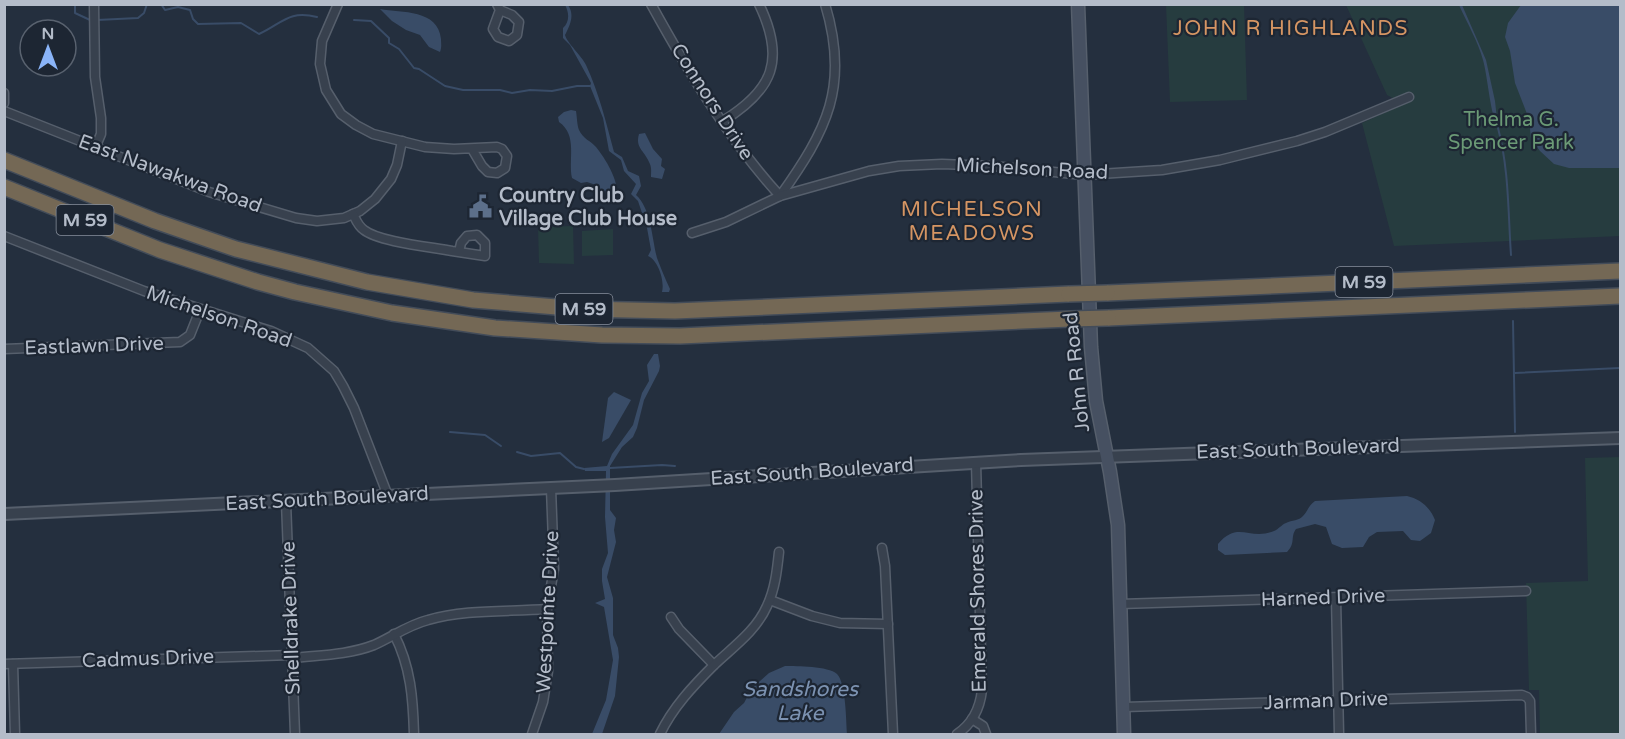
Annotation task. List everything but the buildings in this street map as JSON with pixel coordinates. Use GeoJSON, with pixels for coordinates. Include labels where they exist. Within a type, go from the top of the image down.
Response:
{"type":"FeatureCollection","features":[{"type":"Feature","properties":{"kind":"highway","name":"M 59"},"geometry":{"type":"LineString","coordinates":[[4,160],[155,221],[246,252],[367,282],[473,300],[581,309],[675,311],[1620,271]]}},
{"type":"Feature","properties":{"kind":"highway","name":"M 59"},"geometry":{"type":"LineString","coordinates":[[4,188],[160,250],[295,292],[392,313],[486,327],[575,334],[662,336],[1620,296]]}},
{"type":"Feature","properties":{"kind":"main road","name":"John R Road"},"geometry":{"type":"LineString","coordinates":[[1078,4],[1092,372],[1118,525],[1124,735]]}},
{"type":"Feature","properties":{"kind":"street"},"geometry":{"type":"LineString","coordinates":[[94,4],[95,78],[101,118],[101,134],[95,148]]}},
{"type":"Feature","properties":{"kind":"street"},"geometry":{"type":"LineString","coordinates":[[338,4],[324,34],[320,52],[321,72],[326,90],[336,108],[356,125],[373,134],[434,148],[472,149]]}},
{"type":"Feature","properties":{"kind":"street","name":"Connors Drive"},"geometry":{"type":"LineString","coordinates":[[651,4],[723,121],[753,165],[780,196]]}},
{"type":"Feature","properties":{"kind":"street"},"geometry":{"type":"LineString","coordinates":[[723,121],[741,110],[756,96],[767,80],[771,69],[773,51],[771,36],[759,4]]}},
{"type":"Feature","properties":{"kind":"street"},"geometry":{"type":"LineString","coordinates":[[780,196],[816,141],[832,100],[836,77],[836,53],[825,4]]}},
{"type":"Feature","properties":{"kind":"street"},"geometry":{"type":"LineString","coordinates":[[4,93],[4,103]]}},
{"type":"Feature","properties":{"kind":"street","name":"Michelson Road"},"geometry":{"type":"LineString","coordinates":[[692,233],[726,222],[780,196],[869,171],[913,165],[979,165],[1084,176],[1162,170],[1250,153],[1325,132],[1409,98]]}},
{"type":"Feature","properties":{"kind":"street","name":"East Nawakwa Road"},"geometry":{"type":"LineString","coordinates":[[4,111],[209,192],[296,218],[325,221],[353,214],[375,199],[391,179],[397,165],[402,141]]}},
{"type":"Feature","properties":{"kind":"street"},"geometry":{"type":"LineString","coordinates":[[353,214],[359,226],[371,234],[459,252]]}},
{"type":"Feature","properties":{"kind":"street","name":"Michelson Road"},"geometry":{"type":"LineString","coordinates":[[4,236],[108,278],[289,339],[308,348],[334,371],[354,408],[388,496]]}},
{"type":"Feature","properties":{"kind":"street","name":"Eastlawn Drive"},"geometry":{"type":"LineString","coordinates":[[4,349],[180,342],[190,335],[200,310]]}},
{"type":"Feature","properties":{"kind":"street","name":"East South Boulevard"},"geometry":{"type":"LineString","coordinates":[[4,514],[551,488],[976,462],[1620,438]]}},
{"type":"Feature","properties":{"kind":"street","name":"Emerald Shores Drive"},"geometry":{"type":"LineString","coordinates":[[958,734],[972,719],[980,703],[982,683],[976,462]]}},
{"type":"Feature","properties":{"kind":"street","name":"Westpointe Drive"},"geometry":{"type":"LineString","coordinates":[[532,735],[543,702],[548,671],[547,609],[554,569],[551,488]]}},
{"type":"Feature","properties":{"kind":"street","name":"Shelldrake Drive"},"geometry":{"type":"LineString","coordinates":[[286,502],[295,735]]}},
{"type":"Feature","properties":{"kind":"street"},"geometry":{"type":"LineString","coordinates":[[882,548],[885,566],[893,735]]}},
{"type":"Feature","properties":{"kind":"street"},"geometry":{"type":"LineString","coordinates":[[660,735],[677,705],[758,622],[770,600],[777,578],[779,552]]}},
{"type":"Feature","properties":{"kind":"street","name":"Harned Drive"},"geometry":{"type":"LineString","coordinates":[[1120,604],[1526,591]]}},
{"type":"Feature","properties":{"kind":"street"},"geometry":{"type":"LineString","coordinates":[[1335,598],[1340,735]]}},
{"type":"Feature","properties":{"kind":"street"},"geometry":{"type":"LineString","coordinates":[[770,600],[834,622],[888,624]]}},
{"type":"Feature","properties":{"kind":"street","name":"Cadmus Drive"},"geometry":{"type":"LineString","coordinates":[[9,664],[292,656],[354,651],[376,644],[416,624],[442,616],[547,609]]}},
{"type":"Feature","properties":{"kind":"street"},"geometry":{"type":"LineString","coordinates":[[671,617],[679,629],[714,665]]}},
{"type":"Feature","properties":{"kind":"street"},"geometry":{"type":"LineString","coordinates":[[394,634],[404,656],[412,686],[414,735]]}},
{"type":"Feature","properties":{"kind":"street"},"geometry":{"type":"LineString","coordinates":[[9,664],[15,735]]}},
{"type":"Feature","properties":{"kind":"street","name":"Jarman Drive"},"geometry":{"type":"LineString","coordinates":[[1124,707],[1522,694],[1527,697],[1531,706],[1532,735]]}},
{"type":"Feature","properties":{"kind":"street","name":"Emerald Shores Drive"},"geometry":{"type":"LineString","coordinates":[[972,719],[983,726],[986,735]]}},
{"type":"Feature","properties":{"kind":"green space"},"geometry":{"type":"Polygon","coordinates":[[[1166,5],[1244,5],[1247,100],[1170,102],[1166,5]]]}},
{"type":"Feature","properties":{"kind":"green space","name":"Thelma G. Spencer Park"},"geometry":{"type":"Polygon","coordinates":[[[1346,5],[1620,5],[1620,236],[1394,246],[1362,123],[1404,104],[1387,95],[1346,5]]]}},
{"type":"Feature","properties":{"kind":"green space"},"geometry":{"type":"Polygon","coordinates":[[[573,226],[574,264],[539,263],[538,227],[573,226]]]}},
{"type":"Feature","properties":{"kind":"green space"},"geometry":{"type":"Polygon","coordinates":[[[613,229],[613,255],[582,256],[582,231],[613,229]]]}},
{"type":"Feature","properties":{"kind":"green space"},"geometry":{"type":"Polygon","coordinates":[[[1620,457],[1620,734],[1540,734],[1539,690],[1529,690],[1526,583],[1588,581],[1585,458],[1620,457]]]}},
{"type":"Feature","properties":{"kind":"water"},"geometry":{"type":"Polygon","coordinates":[[[565,5],[568,5],[571,16],[565,35],[584,61],[591,76],[614,152],[622,157],[628,171],[639,176],[641,186],[636,195],[648,216],[657,258],[670,289],[669,292],[662,292],[660,271],[652,258],[648,256],[651,250],[647,228],[638,201],[631,194],[636,184],[624,171],[621,160],[609,151],[603,118],[590,86],[591,83],[570,45],[563,38],[563,28],[568,17],[565,5]]]}},
{"type":"Feature","properties":{"kind":"water"},"geometry":{"type":"Polygon","coordinates":[[[1459,5],[1462,5],[1486,60],[1498,128],[1481,53],[1459,5]]]}},
{"type":"Feature","properties":{"kind":"water"},"geometry":{"type":"Polygon","coordinates":[[[1521,5],[1620,5],[1620,168],[1569,168],[1554,164],[1531,139],[1529,119],[1515,83],[1510,51],[1505,37],[1508,23],[1521,5]]]}},
{"type":"Feature","properties":{"kind":"water"},"geometry":{"type":"Polygon","coordinates":[[[380,9],[418,14],[433,22],[441,39],[440,52],[429,47],[420,35],[392,21],[380,9]]]}},
{"type":"Feature","properties":{"kind":"water"},"geometry":{"type":"Polygon","coordinates":[[[571,110],[576,111],[581,133],[596,147],[611,170],[616,184],[616,195],[607,194],[596,185],[581,183],[572,178],[570,141],[558,117],[571,110]]]}},
{"type":"Feature","properties":{"kind":"water"},"geometry":{"type":"Polygon","coordinates":[[[645,133],[653,149],[662,159],[661,166],[665,169],[662,179],[651,177],[650,164],[639,146],[639,134],[645,133]]]}},
{"type":"Feature","properties":{"kind":"water"},"geometry":{"type":"Polygon","coordinates":[[[654,354],[658,354],[659,371],[644,400],[637,428],[633,437],[622,447],[610,466],[610,510],[616,518],[614,530],[616,542],[607,577],[613,598],[613,635],[619,657],[615,696],[602,734],[592,734],[606,700],[613,660],[604,607],[595,603],[605,599],[602,569],[608,553],[605,517],[606,471],[585,471],[584,468],[607,466],[612,454],[633,425],[642,393],[649,381],[647,365],[654,354]]]}},
{"type":"Feature","properties":{"kind":"water"},"geometry":{"type":"Polygon","coordinates":[[[614,392],[631,400],[609,438],[602,442],[608,398],[614,392]]]}},
{"type":"Feature","properties":{"kind":"water"},"geometry":{"type":"Polygon","coordinates":[[[1407,496],[1424,504],[1435,520],[1431,533],[1420,541],[1411,540],[1403,531],[1377,532],[1369,537],[1363,547],[1342,548],[1332,544],[1326,527],[1315,524],[1296,529],[1287,552],[1225,555],[1218,550],[1218,544],[1232,533],[1265,533],[1300,519],[1315,501],[1407,496]]]}},
{"type":"Feature","properties":{"kind":"water","name":"Sandshores Lake"},"geometry":{"type":"Polygon","coordinates":[[[785,666],[820,668],[837,674],[844,693],[847,734],[719,734],[734,712],[744,703],[752,688],[769,673],[785,666]]]}},
{"type":"Feature","properties":{"kind":"waterway"},"geometry":{"type":"LineString","coordinates":[[75,4],[75,13],[90,20]]}},
{"type":"Feature","properties":{"kind":"waterway"},"geometry":{"type":"LineString","coordinates":[[97,20],[138,18],[144,13],[147,4]]}},
{"type":"Feature","properties":{"kind":"waterway"},"geometry":{"type":"LineString","coordinates":[[161,4],[165,10],[178,7],[190,10],[193,19],[198,24],[241,23],[259,34],[292,16],[317,17]]}},
{"type":"Feature","properties":{"kind":"waterway"},"geometry":{"type":"LineString","coordinates":[[354,20],[371,21],[389,38],[389,43],[399,49],[414,68],[445,86],[463,90],[500,90],[512,93],[590,86]]}},
{"type":"Feature","properties":{"kind":"waterway"},"geometry":{"type":"LineString","coordinates":[[1498,128],[1506,175],[1511,255]]}},
{"type":"Feature","properties":{"kind":"waterway"},"geometry":{"type":"LineString","coordinates":[[1513,321],[1515,432]]}},
{"type":"Feature","properties":{"kind":"waterway"},"geometry":{"type":"LineString","coordinates":[[1515,373],[1620,368]]}},
{"type":"Feature","properties":{"kind":"waterway"},"geometry":{"type":"LineString","coordinates":[[450,432],[485,435],[501,446]]}},
{"type":"Feature","properties":{"kind":"waterway"},"geometry":{"type":"LineString","coordinates":[[517,452],[531,456],[560,453],[576,467],[584,469]]}},
{"type":"Feature","properties":{"kind":"waterway"},"geometry":{"type":"LineString","coordinates":[[610,468],[675,466]]}},
{"type":"Feature","properties":{"kind":"place","name":"Country Club Village Club House"},"geometry":{"type":"Point","coordinates":[481,207]}},
{"type":"Feature","properties":{"kind":"district","name":"JOHN R HIGHLANDS"},"geometry":{"type":"Point","coordinates":[1291,28]}},
{"type":"Feature","properties":{"kind":"district","name":"MICHELSON MEADOWS"},"geometry":{"type":"Point","coordinates":[972,221]}}]}
